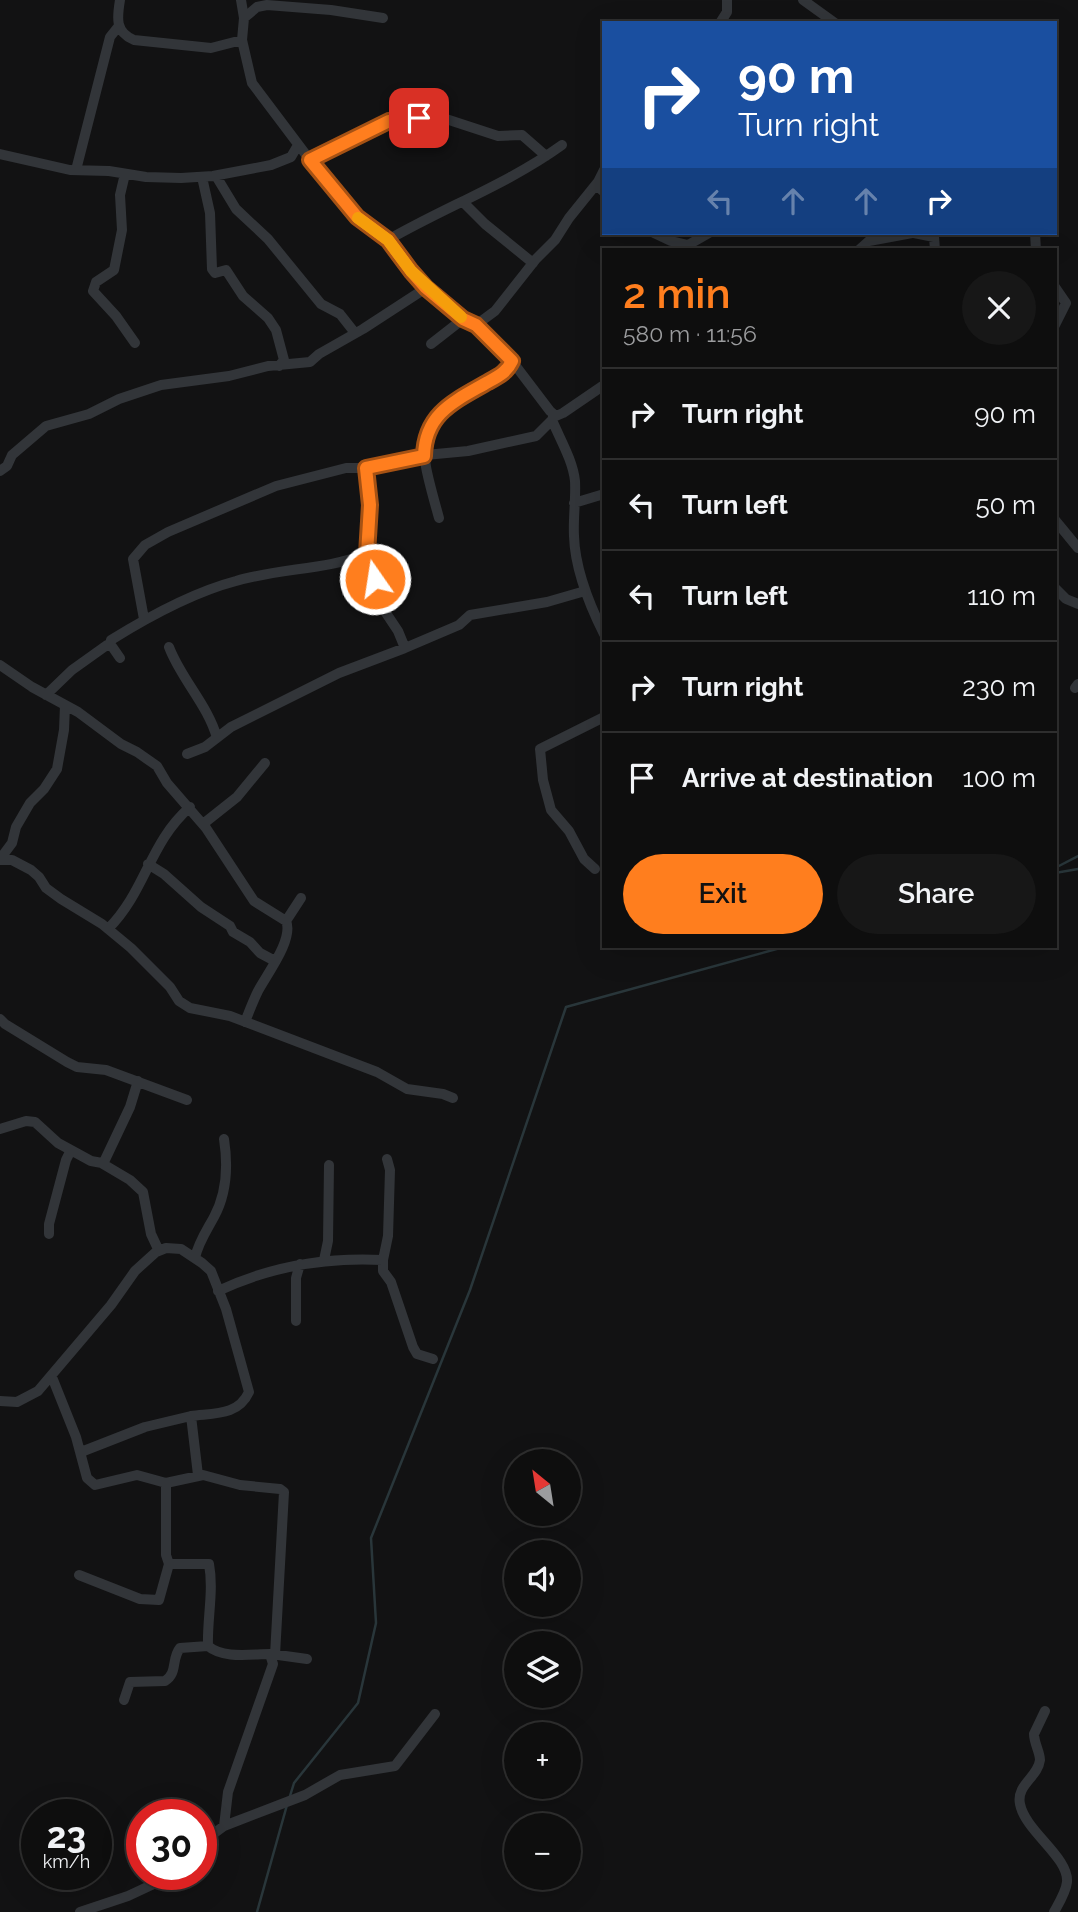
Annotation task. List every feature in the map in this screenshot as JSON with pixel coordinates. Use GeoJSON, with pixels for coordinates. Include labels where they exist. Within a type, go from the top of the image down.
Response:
{"type":"FeatureCollection","features":[{"type":"Feature","properties":{"kind":"street"},"geometry":{"type":"LineString","coordinates":[[76,170],[110,37],[118,27],[120,0]]}},
{"type":"Feature","properties":{"kind":"street"},"geometry":{"type":"LineString","coordinates":[[242,0],[242,40],[252,83],[298,145],[357,217],[388,240],[426,288],[463,319],[476,325],[512,361],[553,417],[575,481],[574,538],[584,591],[602,630]]}},
{"type":"Feature","properties":{"kind":"street"},"geometry":{"type":"LineString","coordinates":[[721,21],[727,12],[727,0]]}},
{"type":"Feature","properties":{"kind":"street"},"geometry":{"type":"LineString","coordinates":[[803,0],[832,21]]}},
{"type":"Feature","properties":{"kind":"street"},"geometry":{"type":"LineString","coordinates":[[244,18],[257,7],[267,5],[331,10],[383,18]]}},
{"type":"Feature","properties":{"kind":"street"},"geometry":{"type":"LineString","coordinates":[[118,27],[124,36],[134,40],[211,48],[242,40]]}},
{"type":"Feature","properties":{"kind":"street"},"geometry":{"type":"LineString","coordinates":[[310,160],[389,121],[419,118],[443,118],[498,136],[522,135],[546,156]]}},
{"type":"Feature","properties":{"kind":"street"},"geometry":{"type":"LineString","coordinates":[[0,154],[76,170],[146,177],[202,177],[271,165],[291,157],[298,145]]}},
{"type":"Feature","properties":{"kind":"street"},"geometry":{"type":"LineString","coordinates":[[388,240],[531,167],[562,145]]}},
{"type":"Feature","properties":{"kind":"street"},"geometry":{"type":"LineString","coordinates":[[125,174],[120,195],[122,230],[114,270],[96,282],[93,291],[116,316],[135,343]]}},
{"type":"Feature","properties":{"kind":"street"},"geometry":{"type":"LineString","coordinates":[[216,176],[236,209],[268,239],[321,304],[340,314],[355,333]]}},
{"type":"Feature","properties":{"kind":"street"},"geometry":{"type":"LineString","coordinates":[[202,177],[210,213],[212,269],[215,273],[226,270],[243,296],[268,318],[276,330],[284,360],[279,366]]}},
{"type":"Feature","properties":{"kind":"street"},"geometry":{"type":"LineString","coordinates":[[476,325],[495,310],[533,262],[555,240],[569,218],[600,189]]}},
{"type":"Feature","properties":{"kind":"street"},"geometry":{"type":"LineString","coordinates":[[463,202],[485,224],[533,262]]}},
{"type":"Feature","properties":{"kind":"street"},"geometry":{"type":"LineString","coordinates":[[658,235],[688,245],[706,235]]}},
{"type":"Feature","properties":{"kind":"street"},"geometry":{"type":"LineString","coordinates":[[861,248],[869,241],[902,235]]}},
{"type":"Feature","properties":{"kind":"street"},"geometry":{"type":"LineString","coordinates":[[0,471],[7,466],[12,455],[46,426],[89,414],[107,407],[119,398],[161,385],[229,376],[268,366],[310,362],[426,288]]}},
{"type":"Feature","properties":{"kind":"street"},"geometry":{"type":"LineString","coordinates":[[1057,290],[1066,303],[1057,321]]}},
{"type":"Feature","properties":{"kind":"street"},"geometry":{"type":"LineString","coordinates":[[431,344],[463,319]]}},
{"type":"Feature","properties":{"kind":"street"},"geometry":{"type":"LineString","coordinates":[[439,517],[424,456],[427,430],[437,415],[503,374],[512,361]]}},
{"type":"Feature","properties":{"kind":"street"},"geometry":{"type":"LineString","coordinates":[[144,620],[133,559],[145,545],[168,532],[276,486],[346,468],[366,468],[424,456],[468,451],[536,436],[553,417],[602,385]]}},
{"type":"Feature","properties":{"kind":"street"},"geometry":{"type":"LineString","coordinates":[[366,468],[370,505],[367,554],[386,613],[405,648]]}},
{"type":"Feature","properties":{"kind":"street"},"geometry":{"type":"LineString","coordinates":[[574,503],[602,495]]}},
{"type":"Feature","properties":{"kind":"street"},"geometry":{"type":"LineString","coordinates":[[1057,522],[1078,548]]}},
{"type":"Feature","properties":{"kind":"street"},"geometry":{"type":"LineString","coordinates":[[111,640],[144,620],[203,592],[238,580],[332,565],[367,554]]}},
{"type":"Feature","properties":{"kind":"street"},"geometry":{"type":"LineString","coordinates":[[187,754],[205,747],[231,727],[339,673],[459,625],[470,615],[547,602],[584,591]]}},
{"type":"Feature","properties":{"kind":"street"},"geometry":{"type":"LineString","coordinates":[[1057,591],[1066,599],[1078,604]]}},
{"type":"Feature","properties":{"kind":"street"},"geometry":{"type":"LineString","coordinates":[[46,695],[72,670],[107,645],[111,645],[120,658]]}},
{"type":"Feature","properties":{"kind":"street"},"geometry":{"type":"LineString","coordinates":[[169,647],[179,671],[212,722],[217,738]]}},
{"type":"Feature","properties":{"kind":"street"},"geometry":{"type":"LineString","coordinates":[[0,665],[157,766],[167,783],[203,824],[254,901],[286,921]]}},
{"type":"Feature","properties":{"kind":"street"},"geometry":{"type":"LineString","coordinates":[[0,859],[12,843],[16,827],[25,812],[57,769],[64,730],[65,705]]}},
{"type":"Feature","properties":{"kind":"street"},"geometry":{"type":"LineString","coordinates":[[595,869],[584,859],[569,831],[551,810],[543,780],[540,749],[602,718]]}},
{"type":"Feature","properties":{"kind":"street"},"geometry":{"type":"LineString","coordinates":[[203,824],[237,797],[265,763]]}},
{"type":"Feature","properties":{"kind":"street"},"geometry":{"type":"LineString","coordinates":[[108,929],[124,914],[168,830],[190,807]]}},
{"type":"Feature","properties":{"kind":"street"},"geometry":{"type":"LineString","coordinates":[[0,859],[12,860],[31,870],[53,893],[108,929],[156,972],[180,1001],[190,1008],[230,1016],[377,1072],[407,1089],[453,1098]]}},
{"type":"Feature","properties":{"kind":"street"},"geometry":{"type":"LineString","coordinates":[[148,864],[164,874],[201,907],[230,926],[233,932],[250,942],[260,953],[275,961]]}},
{"type":"Feature","properties":{"kind":"street"},"geometry":{"type":"LineString","coordinates":[[245,1022],[288,933],[286,921],[301,898]]}},
{"type":"Feature","properties":{"kind":"street"},"geometry":{"type":"LineString","coordinates":[[0,1019],[77,1067],[106,1070],[187,1100]]}},
{"type":"Feature","properties":{"kind":"street"},"geometry":{"type":"LineString","coordinates":[[103,1163],[130,1107],[138,1081]]}},
{"type":"Feature","properties":{"kind":"street"},"geometry":{"type":"LineString","coordinates":[[0,1129],[26,1121],[35,1122],[58,1143],[91,1161],[103,1163],[130,1180],[143,1192],[151,1234],[159,1251]]}},
{"type":"Feature","properties":{"kind":"street"},"geometry":{"type":"LineString","coordinates":[[195,1258],[216,1213],[226,1181],[224,1139]]}},
{"type":"Feature","properties":{"kind":"street"},"geometry":{"type":"LineString","coordinates":[[49,1234],[49,1224],[71,1150]]}},
{"type":"Feature","properties":{"kind":"street"},"geometry":{"type":"LineString","coordinates":[[387,1159],[390,1170],[388,1236],[383,1272],[391,1282],[417,1354],[433,1359]]}},
{"type":"Feature","properties":{"kind":"street"},"geometry":{"type":"LineString","coordinates":[[324,1260],[328,1241],[330,1165]]}},
{"type":"Feature","properties":{"kind":"street"},"geometry":{"type":"LineString","coordinates":[[0,1401],[17,1402],[38,1391],[111,1305],[135,1271],[159,1251],[175,1248],[195,1258],[211,1271],[226,1309],[249,1392],[245,1400],[232,1411],[191,1416],[136,1429],[80,1452]]}},
{"type":"Feature","properties":{"kind":"street"},"geometry":{"type":"LineString","coordinates":[[218,1291],[263,1272],[300,1264],[324,1260],[383,1260]]}},
{"type":"Feature","properties":{"kind":"street"},"geometry":{"type":"LineString","coordinates":[[296,1321],[296,1278],[300,1264]]}},
{"type":"Feature","properties":{"kind":"street"},"geometry":{"type":"LineString","coordinates":[[52,1377],[87,1478],[95,1485],[137,1475],[166,1483],[198,1475],[284,1492],[273,1664],[228,1792],[224,1826]]}},
{"type":"Feature","properties":{"kind":"street"},"geometry":{"type":"LineString","coordinates":[[191,1416],[198,1475]]}},
{"type":"Feature","properties":{"kind":"street"},"geometry":{"type":"LineString","coordinates":[[79,1575],[140,1599],[159,1600],[169,1564],[166,1555],[166,1483]]}},
{"type":"Feature","properties":{"kind":"street"},"geometry":{"type":"LineString","coordinates":[[169,1564],[209,1564],[211,1594],[207,1618],[208,1646]]}},
{"type":"Feature","properties":{"kind":"street"},"geometry":{"type":"LineString","coordinates":[[124,1700],[131,1682],[165,1681],[170,1678],[174,1670],[175,1654],[180,1648],[208,1646],[214,1651],[307,1659]]}},
{"type":"Feature","properties":{"kind":"street"},"geometry":{"type":"LineString","coordinates":[[1045,1711],[1034,1734],[1040,1758],[1039,1765],[1021,1789],[1020,1803],[1030,1824],[1062,1866],[1067,1881],[1054,1912]]}},
{"type":"Feature","properties":{"kind":"street"},"geometry":{"type":"LineString","coordinates":[[217,1831],[224,1826],[305,1795],[340,1775],[395,1766],[435,1714]]}},
{"type":"Feature","properties":{"kind":"street"},"geometry":{"type":"LineString","coordinates":[[80,1912],[141,1890]]}},
{"type":"Feature","properties":{"kind":"waterway"},"geometry":{"type":"LineString","coordinates":[[1057,867],[1078,856]]}},
{"type":"Feature","properties":{"kind":"waterway"},"geometry":{"type":"LineString","coordinates":[[1057,873],[1078,869]]}},
{"type":"Feature","properties":{"kind":"waterway"},"geometry":{"type":"LineString","coordinates":[[290,1796],[294,1783],[358,1703],[376,1623],[371,1538],[470,1290],[566,1007],[780,948]]}},
{"type":"Feature","properties":{"kind":"waterway"},"geometry":{"type":"LineString","coordinates":[[257,1912],[287,1805]]}},
{"type":"Feature","properties":{"kind":"slow traffic"},"geometry":{"type":"LineString","coordinates":[[358,218],[388,240],[426,288],[461,317]]}},
{"type":"Feature","properties":{"kind":"route"},"geometry":{"type":"LineString","coordinates":[[375,579],[367,554],[370,505],[366,468],[424,456],[427,430],[437,415],[503,374],[512,361],[476,325],[463,319],[426,288],[388,240],[357,217],[310,160],[389,121],[419,118]]}}]}
